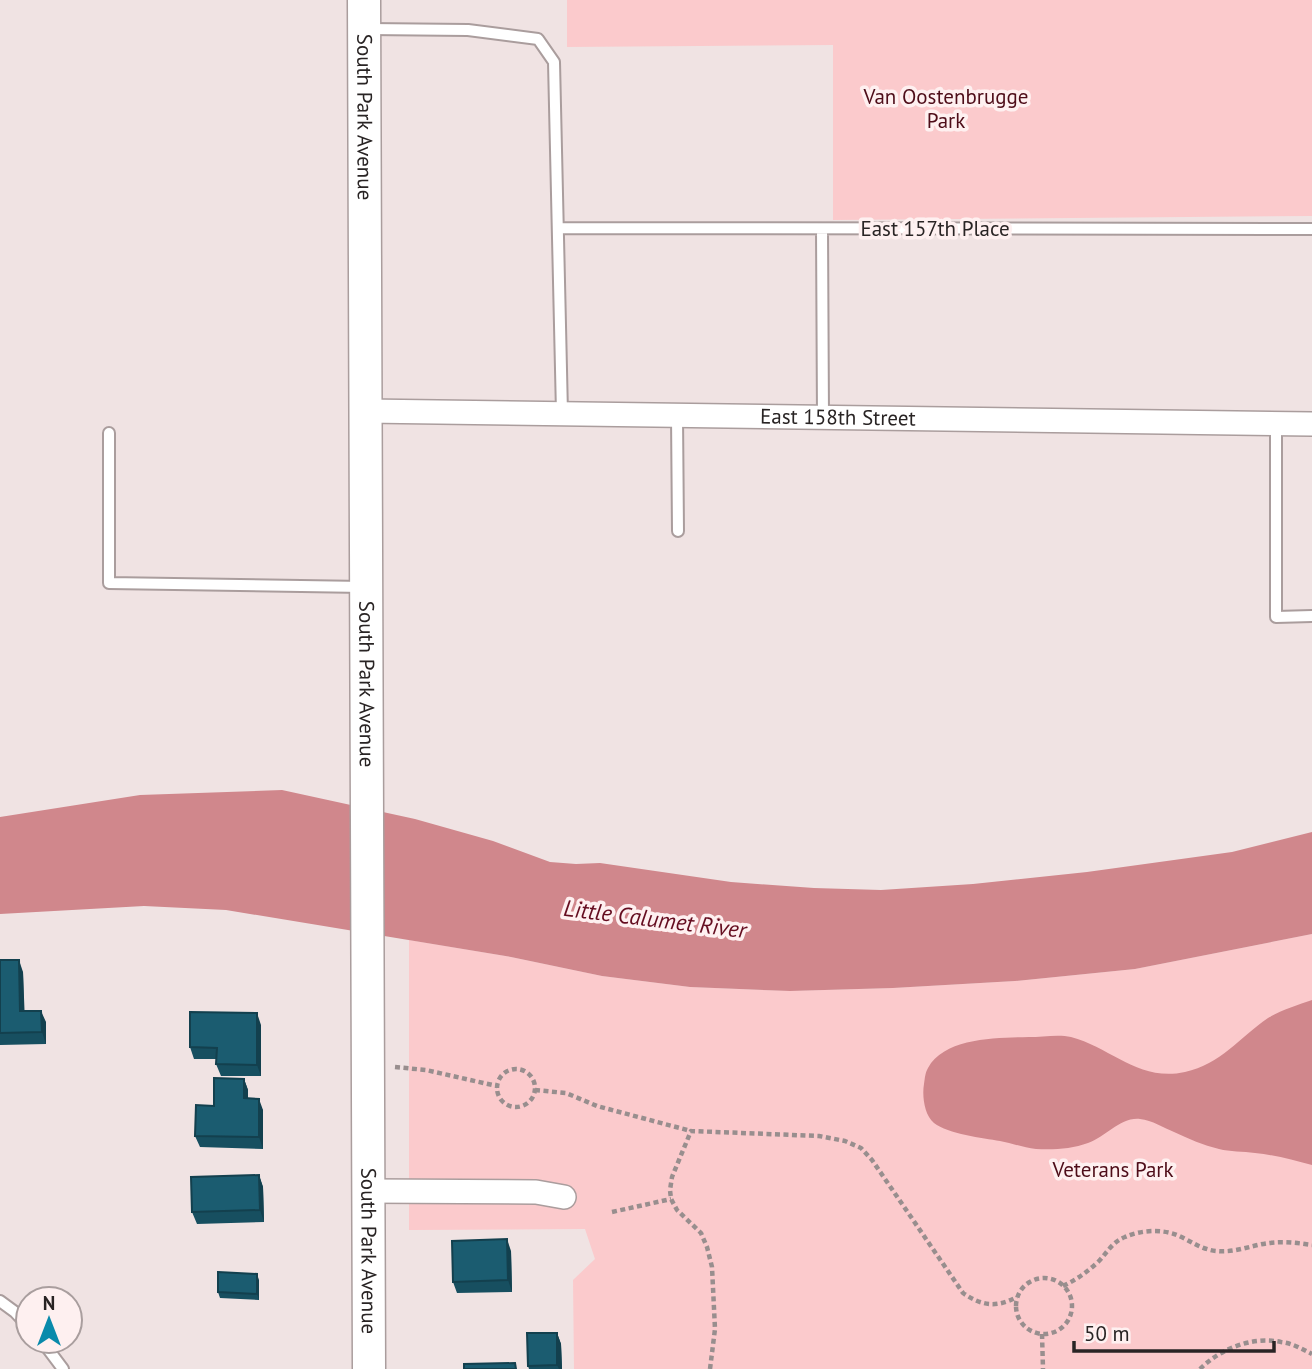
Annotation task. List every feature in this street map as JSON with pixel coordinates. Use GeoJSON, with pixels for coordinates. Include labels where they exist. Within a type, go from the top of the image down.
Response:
{"type":"FeatureCollection","features":[{"type":"Feature","properties":{"kind":"street","name":"South Park Avenue"},"geometry":{"type":"LineString","coordinates":[[364,14],[369,1369]]}},
{"type":"Feature","properties":{"kind":"street","name":"East 158th Street"},"geometry":{"type":"LineString","coordinates":[[366,411],[1312,424]]}},
{"type":"Feature","properties":{"kind":"street"},"geometry":{"type":"LineString","coordinates":[[369,1192],[536,1192],[564,1197]]}},
{"type":"Feature","properties":{"kind":"lane"},"geometry":{"type":"LineString","coordinates":[[364,14],[538,39],[554,62],[562,413]]}},
{"type":"Feature","properties":{"kind":"lane","name":"East 157th Place"},"geometry":{"type":"LineString","coordinates":[[558,228],[1312,229]]}},
{"type":"Feature","properties":{"kind":"lane"},"geometry":{"type":"LineString","coordinates":[[822,229],[823,417]]}},
{"type":"Feature","properties":{"kind":"lane"},"geometry":{"type":"LineString","coordinates":[[677,416],[678,531]]}},
{"type":"Feature","properties":{"kind":"lane"},"geometry":{"type":"LineString","coordinates":[[1276,423],[1276,617],[1312,616]]}},
{"type":"Feature","properties":{"kind":"lane"},"geometry":{"type":"LineString","coordinates":[[109,433],[109,583],[367,587]]}},
{"type":"Feature","properties":{"kind":"path"},"geometry":{"type":"LineString","coordinates":[[369,1067],[415,1068],[497,1086]]}},
{"type":"Feature","properties":{"kind":"path"},"geometry":{"type":"LineString","coordinates":[[521,1070],[531,1078],[534,1090],[533,1096],[525,1105],[508,1106],[499,1098],[498,1080],[502,1075],[521,1070]]}},
{"type":"Feature","properties":{"kind":"path"},"geometry":{"type":"LineString","coordinates":[[534,1090],[566,1093],[597,1106],[691,1131],[819,1136],[845,1141],[861,1148],[872,1160],[963,1293],[973,1300],[996,1305],[1017,1297]]}},
{"type":"Feature","properties":{"kind":"path"},"geometry":{"type":"LineString","coordinates":[[691,1131],[672,1177],[670,1190],[677,1210],[701,1233],[712,1267],[715,1329],[710,1369]]}},
{"type":"Feature","properties":{"kind":"path"},"geometry":{"type":"LineString","coordinates":[[612,1212],[671,1199]]}},
{"type":"Feature","properties":{"kind":"path"},"geometry":{"type":"LineString","coordinates":[[1063,1286],[1077,1279],[1099,1261],[1116,1240],[1143,1232],[1175,1234],[1206,1249],[1218,1251],[1269,1243],[1312,1245]]}},
{"type":"Feature","properties":{"kind":"path"},"geometry":{"type":"LineString","coordinates":[[1037,1279],[1055,1281],[1063,1286],[1069,1294],[1071,1312],[1060,1328],[1052,1333],[1042,1334],[1027,1328],[1021,1322],[1017,1314],[1017,1297],[1022,1289],[1037,1279]]}},
{"type":"Feature","properties":{"kind":"path"},"geometry":{"type":"LineString","coordinates":[[1042,1334],[1043,1369]]}},
{"type":"Feature","properties":{"kind":"path"},"geometry":{"type":"LineString","coordinates":[[1200,1369],[1211,1358],[1230,1348],[1255,1342],[1280,1341],[1312,1354]]}},
{"type":"Feature","properties":{"kind":"green space","name":"Van Oostenbrugge Park"},"geometry":{"type":"Polygon","coordinates":[[[567,0],[1312,0],[1312,216],[833,220],[833,45],[567,47],[567,0]]]}},
{"type":"Feature","properties":{"kind":"green space","name":"Veterans Park"},"geometry":{"type":"Polygon","coordinates":[[[1312,934],[1312,1369],[574,1369],[573,1280],[595,1259],[585,1229],[409,1230],[409,940],[602,976],[690,987],[790,991],[1015,981],[1135,969],[1312,934]]]}},
{"type":"Feature","properties":{"kind":"water","name":"Little Calumet River"},"geometry":{"type":"Polygon","coordinates":[[[282,790],[415,819],[493,841],[550,862],[600,863],[731,882],[814,888],[881,890],[1087,872],[1232,852],[1312,832],[1312,934],[1135,969],[1015,981],[790,991],[690,987],[602,976],[511,957],[226,910],[144,906],[0,914],[0,817],[140,795],[282,790]]]}},
{"type":"Feature","properties":{"kind":"water"},"geometry":{"type":"Polygon","coordinates":[[[1312,1000],[1312,1165],[1270,1155],[1207,1146],[1140,1119],[1126,1121],[1082,1145],[1056,1149],[1032,1148],[948,1130],[934,1123],[926,1110],[923,1089],[927,1070],[936,1058],[947,1050],[973,1041],[1066,1036],[1086,1042],[1140,1068],[1169,1074],[1185,1072],[1209,1063],[1273,1015],[1312,1000]]]}},
{"type":"Feature","properties":{"kind":"building"},"geometry":{"type":"Polygon","coordinates":[[[0,960],[19,960],[20,1011],[41,1011],[42,1032],[0,1033],[0,960]]]}},
{"type":"Feature","properties":{"kind":"building"},"geometry":{"type":"Polygon","coordinates":[[[190,1012],[257,1013],[257,1065],[216,1064],[217,1048],[190,1047],[190,1012]]]}},
{"type":"Feature","properties":{"kind":"building"},"geometry":{"type":"Polygon","coordinates":[[[214,1078],[244,1079],[244,1098],[259,1099],[259,1137],[195,1136],[196,1105],[214,1106],[214,1078]]]}},
{"type":"Feature","properties":{"kind":"building"},"geometry":{"type":"Polygon","coordinates":[[[259,1175],[260,1210],[192,1212],[191,1177],[259,1175]]]}},
{"type":"Feature","properties":{"kind":"building"},"geometry":{"type":"Polygon","coordinates":[[[507,1239],[508,1280],[453,1282],[452,1241],[507,1239]]]}},
{"type":"Feature","properties":{"kind":"building"},"geometry":{"type":"Polygon","coordinates":[[[218,1272],[257,1274],[257,1294],[218,1292],[218,1272]]]}},
{"type":"Feature","properties":{"kind":"building"},"geometry":{"type":"Polygon","coordinates":[[[527,1333],[557,1333],[557,1365],[528,1366],[527,1333]]]}},
{"type":"Feature","properties":{"kind":"building"},"geometry":{"type":"Polygon","coordinates":[[[515,1363],[516,1369],[464,1369],[464,1364],[515,1363]]]}}]}
